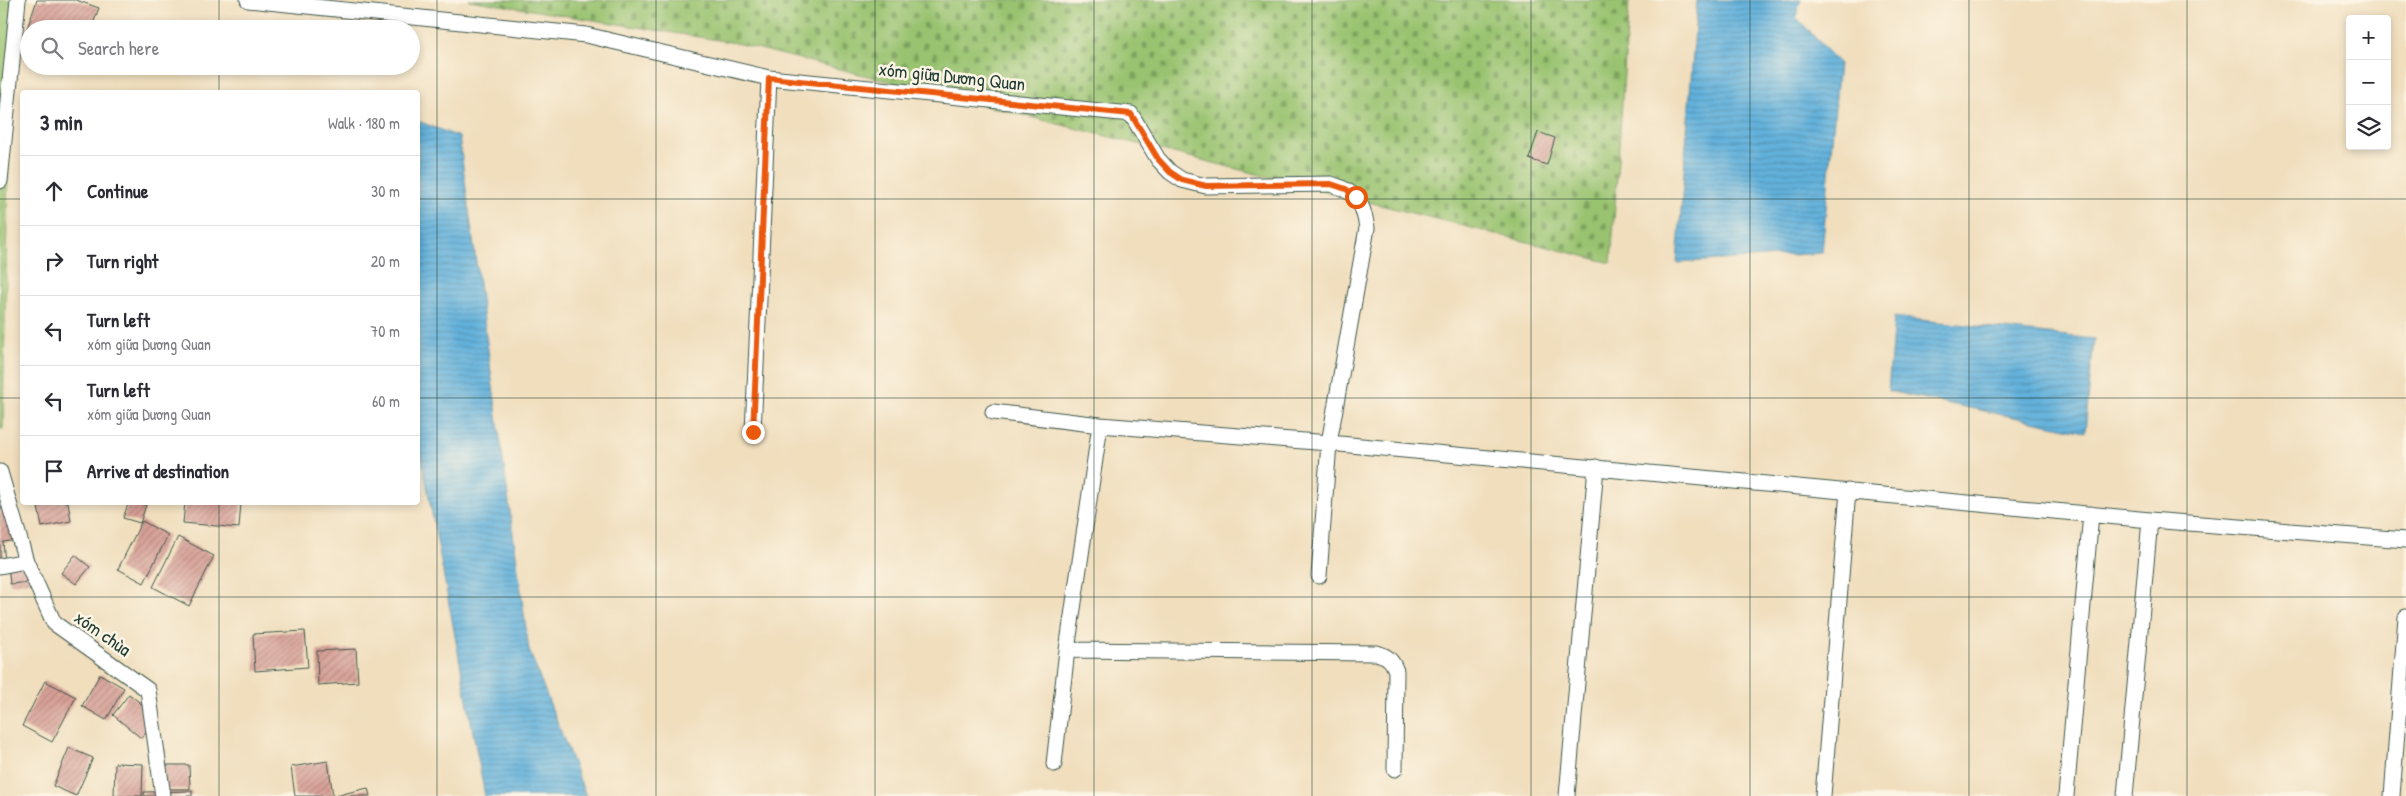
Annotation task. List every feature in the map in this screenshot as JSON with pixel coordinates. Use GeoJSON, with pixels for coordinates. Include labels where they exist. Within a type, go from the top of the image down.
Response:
{"type":"FeatureCollection","features":[{"type":"Feature","properties":{"kind":"lane"},"geometry":{"type":"LineString","coordinates":[[0,180],[18,0]]}},
{"type":"Feature","properties":{"kind":"lane","name":"xóm giữa Dương Quan"},"geometry":{"type":"LineString","coordinates":[[248,0],[586,36],[769,78],[1131,114],[1158,159],[1170,172],[1182,180],[1206,186],[1331,184],[1346,189],[1356,197],[1364,210],[1367,228],[1329,443]]}},
{"type":"Feature","properties":{"kind":"lane"},"geometry":{"type":"LineString","coordinates":[[753,432],[769,78]]}},
{"type":"Feature","properties":{"kind":"lane"},"geometry":{"type":"LineString","coordinates":[[993,412],[1100,425],[1329,443],[2150,520],[2406,540]]}},
{"type":"Feature","properties":{"kind":"lane"},"geometry":{"type":"LineString","coordinates":[[1054,764],[1067,650],[1100,425]]}},
{"type":"Feature","properties":{"kind":"lane"},"geometry":{"type":"LineString","coordinates":[[1319,576],[1329,443]]}},
{"type":"Feature","properties":{"kind":"lane"},"geometry":{"type":"LineString","coordinates":[[1567,796],[1596,468]]}},
{"type":"Feature","properties":{"kind":"lane","name":"xóm chùa"},"geometry":{"type":"LineString","coordinates":[[0,472],[26,561],[54,623],[148,690],[163,796]]}},
{"type":"Feature","properties":{"kind":"lane"},"geometry":{"type":"LineString","coordinates":[[1823,796],[1848,491]]}},
{"type":"Feature","properties":{"kind":"lane"},"geometry":{"type":"LineString","coordinates":[[2066,796],[2091,514]]}},
{"type":"Feature","properties":{"kind":"lane"},"geometry":{"type":"LineString","coordinates":[[2125,796],[2150,520]]}},
{"type":"Feature","properties":{"kind":"lane"},"geometry":{"type":"LineString","coordinates":[[0,566],[26,561]]}},
{"type":"Feature","properties":{"kind":"lane"},"geometry":{"type":"LineString","coordinates":[[2392,796],[2406,617]]}},
{"type":"Feature","properties":{"kind":"lane"},"geometry":{"type":"LineString","coordinates":[[1067,650],[1376,653],[1386,655],[1396,671],[1395,769]]}},
{"type":"Feature","properties":{"kind":"green space"},"geometry":{"type":"Polygon","coordinates":[[[0,0],[11,0],[3,429],[0,429],[0,0]]]}},
{"type":"Feature","properties":{"kind":"green space"},"geometry":{"type":"Polygon","coordinates":[[[469,0],[1629,0],[1611,263],[736,43],[469,0]]]}},
{"type":"Feature","properties":{"kind":"water"},"geometry":{"type":"Polygon","coordinates":[[[1697,0],[1801,0],[1796,17],[1839,63],[1822,253],[1677,263],[1697,0]]]}},
{"type":"Feature","properties":{"kind":"water"},"geometry":{"type":"Polygon","coordinates":[[[420,122],[459,137],[529,650],[586,796],[485,796],[420,450],[420,122]]]}},
{"type":"Feature","properties":{"kind":"water"},"geometry":{"type":"Polygon","coordinates":[[[1894,317],[2094,339],[2085,432],[1888,391],[1894,317]]]}},
{"type":"Feature","properties":{"kind":"building"},"geometry":{"type":"Polygon","coordinates":[[[37,0],[76,0],[99,8],[94,20],[30,20],[37,0]]]}},
{"type":"Feature","properties":{"kind":"building"},"geometry":{"type":"Polygon","coordinates":[[[1538,132],[1555,138],[1547,165],[1529,159],[1538,132]]]}},
{"type":"Feature","properties":{"kind":"building"},"geometry":{"type":"Polygon","coordinates":[[[38,505],[68,505],[71,521],[42,527],[38,505]]]}},
{"type":"Feature","properties":{"kind":"building"},"geometry":{"type":"Polygon","coordinates":[[[128,505],[146,505],[140,523],[123,518],[128,505]]]}},
{"type":"Feature","properties":{"kind":"building"},"geometry":{"type":"Polygon","coordinates":[[[185,505],[241,505],[239,528],[183,523],[185,505]]]}},
{"type":"Feature","properties":{"kind":"building"},"geometry":{"type":"Polygon","coordinates":[[[15,506],[19,540],[3,542],[5,562],[0,563],[0,508],[15,506]]]}},
{"type":"Feature","properties":{"kind":"building"},"geometry":{"type":"Polygon","coordinates":[[[142,521],[168,535],[144,583],[118,569],[142,521]]]}},
{"type":"Feature","properties":{"kind":"building"},"geometry":{"type":"Polygon","coordinates":[[[178,537],[214,556],[189,606],[153,587],[178,537]]]}},
{"type":"Feature","properties":{"kind":"building"},"geometry":{"type":"Polygon","coordinates":[[[75,555],[90,567],[76,584],[61,573],[75,555]]]}},
{"type":"Feature","properties":{"kind":"building"},"geometry":{"type":"Polygon","coordinates":[[[27,563],[29,582],[10,584],[8,565],[27,563]]]}},
{"type":"Feature","properties":{"kind":"building"},"geometry":{"type":"Polygon","coordinates":[[[305,631],[308,667],[255,671],[253,634],[305,631]]]}},
{"type":"Feature","properties":{"kind":"building"},"geometry":{"type":"Polygon","coordinates":[[[356,649],[358,682],[318,685],[317,651],[356,649]]]}},
{"type":"Feature","properties":{"kind":"building"},"geometry":{"type":"Polygon","coordinates":[[[100,674],[124,688],[106,720],[82,706],[100,674]]]}},
{"type":"Feature","properties":{"kind":"building"},"geometry":{"type":"Polygon","coordinates":[[[45,681],[76,697],[52,742],[22,726],[45,681]]]}},
{"type":"Feature","properties":{"kind":"building"},"geometry":{"type":"Polygon","coordinates":[[[129,694],[158,717],[141,738],[113,715],[129,694]]]}},
{"type":"Feature","properties":{"kind":"building"},"geometry":{"type":"Polygon","coordinates":[[[69,748],[93,758],[76,796],[53,786],[69,748]]]}},
{"type":"Feature","properties":{"kind":"building"},"geometry":{"type":"Polygon","coordinates":[[[328,761],[333,796],[295,796],[291,767],[328,761]]]}},
{"type":"Feature","properties":{"kind":"building"},"geometry":{"type":"Polygon","coordinates":[[[115,763],[143,764],[142,796],[114,796],[115,763]]]}},
{"type":"Feature","properties":{"kind":"building"},"geometry":{"type":"Polygon","coordinates":[[[160,765],[189,765],[190,789],[160,789],[160,765]]]}},
{"type":"Feature","properties":{"kind":"building"},"geometry":{"type":"Polygon","coordinates":[[[368,788],[370,796],[338,796],[338,795],[368,788]]]}},
{"type":"Feature","properties":{"kind":"building"},"geometry":{"type":"Polygon","coordinates":[[[192,791],[192,796],[144,796],[144,792],[192,791]]]}},
{"type":"Feature","properties":{"kind":"route"},"geometry":{"type":"LineString","coordinates":[[753,432],[769,78],[1131,114],[1158,159],[1170,172],[1182,180],[1206,186],[1331,184],[1346,189],[1356,197]]}}]}
